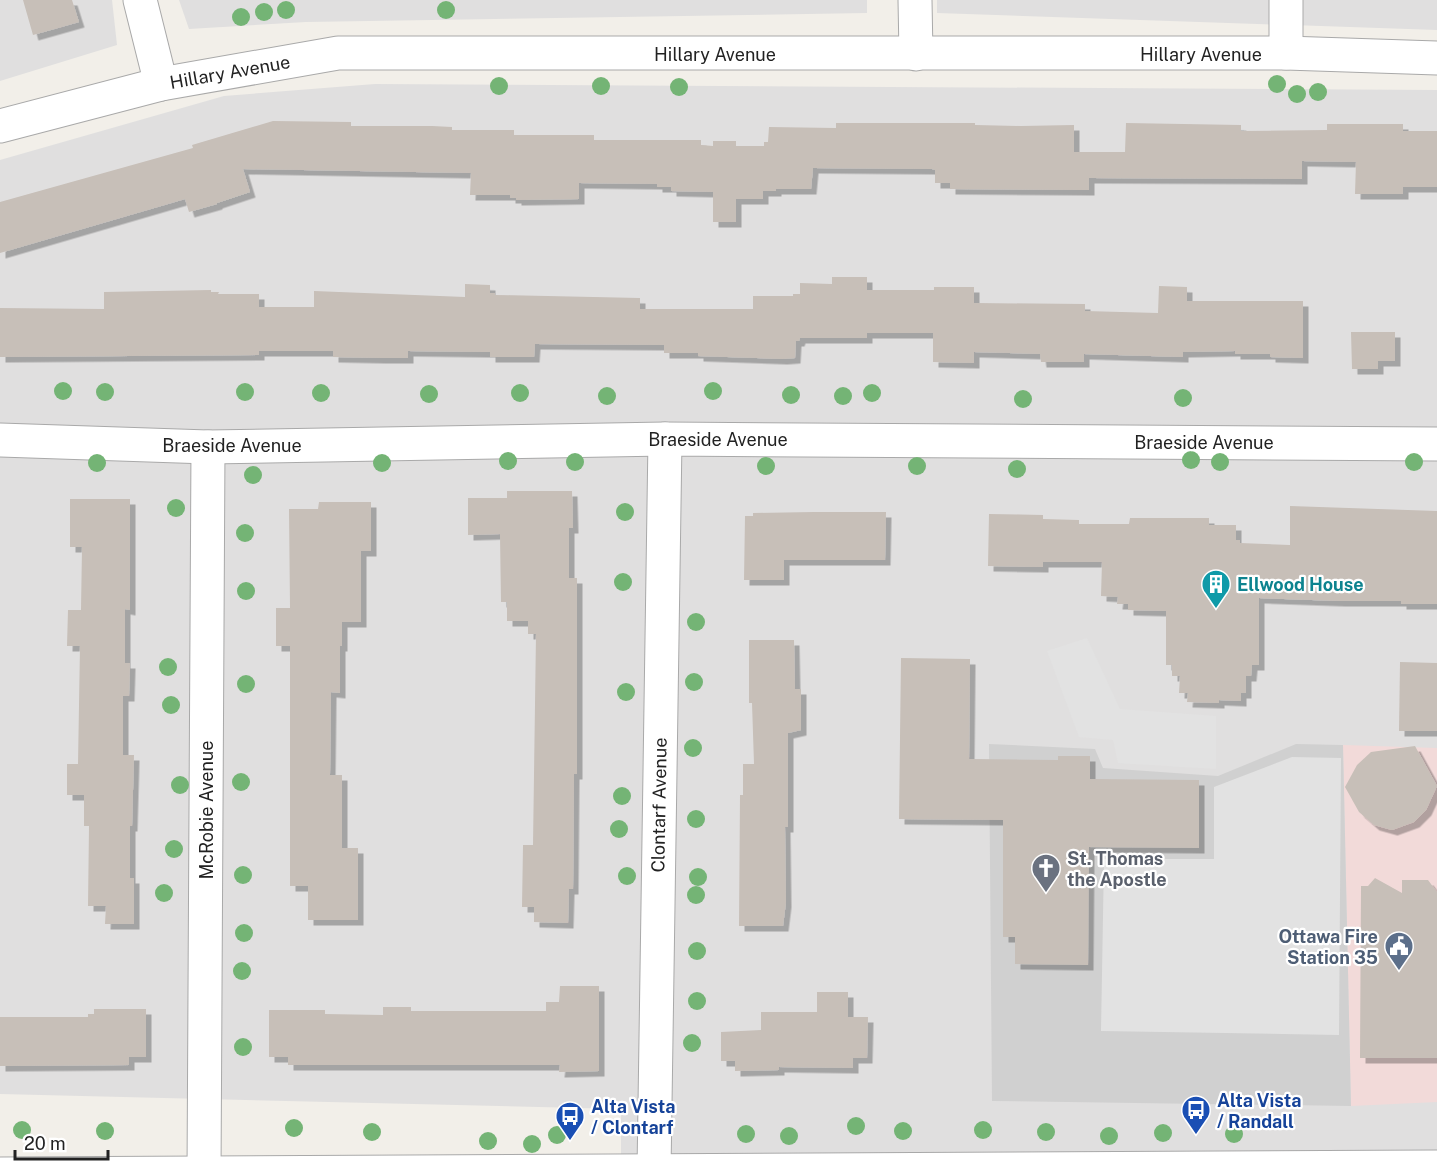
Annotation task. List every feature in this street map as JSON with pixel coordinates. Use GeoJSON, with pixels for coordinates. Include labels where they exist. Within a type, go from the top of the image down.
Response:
{"type":"FeatureCollection","features":[{"type":"Feature","properties":{"kind":"street"},"geometry":{"type":"LineString","coordinates":[[140,0],[161,84]]}},
{"type":"Feature","properties":{"kind":"street"},"geometry":{"type":"LineString","coordinates":[[915,0],[916,54]]}},
{"type":"Feature","properties":{"kind":"street"},"geometry":{"type":"LineString","coordinates":[[1286,0],[1286,53]]}},
{"type":"Feature","properties":{"kind":"street","name":"Hillary Avenue"},"geometry":{"type":"LineString","coordinates":[[0,126],[161,84],[338,53],[1286,53],[1437,58]]}},
{"type":"Feature","properties":{"kind":"street","name":"Braeside Avenue"},"geometry":{"type":"LineString","coordinates":[[0,440],[208,447],[664,439],[1437,444]]}},
{"type":"Feature","properties":{"kind":"street","name":"Clontarf Avenue"},"geometry":{"type":"LineString","coordinates":[[654,1172],[664,439]]}},
{"type":"Feature","properties":{"kind":"street","name":"McRobie Avenue"},"geometry":{"type":"LineString","coordinates":[[204,1174],[208,447]]}},
{"type":"Feature","properties":{"kind":"street"},"geometry":{"type":"LineString","coordinates":[[0,1174],[1437,1167]]}},
{"type":"Feature","properties":{"kind":"shaded area"},"geometry":{"type":"Polygon","coordinates":[[[0,0],[112,0],[117,45],[0,81],[0,0]]]}},
{"type":"Feature","properties":{"kind":"shaded area"},"geometry":{"type":"Polygon","coordinates":[[[179,0],[867,0],[867,13],[306,22],[189,29],[179,0]]]}},
{"type":"Feature","properties":{"kind":"shaded area"},"geometry":{"type":"Polygon","coordinates":[[[937,0],[1437,0],[1437,30],[937,13],[937,0]]]}},
{"type":"Feature","properties":{"kind":"shaded area"},"geometry":{"type":"Polygon","coordinates":[[[375,84],[1437,90],[1437,1174],[621,1174],[621,1109],[0,1094],[0,160],[224,96],[375,84]]]}},
{"type":"Feature","properties":{"kind":"shaded area"},"geometry":{"type":"Polygon","coordinates":[[[1087,638],[1120,709],[1216,716],[1216,769],[1118,763],[1113,740],[1079,737],[1047,651],[1087,638]]]}},
{"type":"Feature","properties":{"kind":"shaded area"},"geometry":{"type":"Polygon","coordinates":[[[989,744],[1095,749],[1103,768],[1218,776],[1296,744],[1343,745],[1351,1106],[992,1101],[989,744]]]}},
{"type":"Feature","properties":{"kind":"shaded area"},"geometry":{"type":"Polygon","coordinates":[[[1343,745],[1437,748],[1437,1102],[1351,1106],[1343,745]]]}},
{"type":"Feature","properties":{"kind":"shaded area"},"geometry":{"type":"Polygon","coordinates":[[[1292,757],[1341,758],[1339,1035],[1101,1031],[1104,859],[1214,859],[1214,787],[1292,757]]]}},
{"type":"Feature","properties":{"kind":"building"},"geometry":{"type":"Polygon","coordinates":[[[23,0],[72,0],[79,22],[33,35],[23,0]]]}},
{"type":"Feature","properties":{"kind":"building"},"geometry":{"type":"Polygon","coordinates":[[[273,121],[351,122],[351,126],[452,127],[452,130],[514,130],[514,135],[594,135],[594,140],[701,140],[701,145],[713,146],[713,141],[736,141],[736,146],[764,146],[764,142],[768,142],[769,127],[836,128],[836,123],[1074,125],[1074,152],[1125,152],[1126,123],[1241,125],[1241,131],[1327,130],[1327,124],[1403,124],[1403,131],[1437,131],[1437,187],[1403,187],[1403,194],[1355,194],[1356,162],[1302,161],[1302,179],[1089,178],[1089,190],[950,189],[950,183],[935,183],[935,170],[932,169],[813,168],[811,189],[776,189],[776,191],[763,191],[763,199],[736,199],[736,222],[713,222],[713,192],[671,191],[671,187],[657,187],[657,184],[579,183],[579,199],[516,200],[516,198],[510,198],[510,195],[470,195],[471,173],[243,169],[250,192],[217,204],[189,212],[185,199],[0,253],[0,202],[193,148],[192,145],[273,121]]]}},
{"type":"Feature","properties":{"kind":"building"},"geometry":{"type":"Polygon","coordinates":[[[832,277],[867,277],[867,290],[934,290],[934,287],[974,287],[974,303],[1085,304],[1085,311],[1158,313],[1159,286],[1187,287],[1187,301],[1303,301],[1303,358],[1270,357],[1270,354],[1235,354],[1235,351],[1183,352],[1183,357],[1084,354],[1084,362],[1041,362],[1040,354],[974,352],[974,363],[933,362],[933,333],[867,333],[867,338],[800,338],[796,341],[795,358],[782,359],[664,353],[664,345],[535,344],[534,357],[490,357],[490,352],[408,351],[408,358],[333,357],[333,351],[259,351],[259,355],[0,357],[0,308],[104,309],[104,292],[211,290],[211,292],[219,292],[218,294],[259,294],[259,307],[314,307],[314,291],[465,297],[465,284],[490,285],[490,293],[495,293],[495,295],[640,298],[640,309],[753,309],[753,296],[793,296],[793,294],[800,294],[800,283],[832,284],[832,277]]]}},
{"type":"Feature","properties":{"kind":"building"},"geometry":{"type":"Polygon","coordinates":[[[1351,332],[1395,332],[1395,361],[1378,361],[1378,369],[1352,369],[1351,332]]]}},
{"type":"Feature","properties":{"kind":"building"},"geometry":{"type":"Polygon","coordinates":[[[507,491],[572,491],[573,528],[569,528],[569,578],[577,578],[577,774],[574,774],[573,889],[569,889],[568,923],[534,922],[534,907],[522,907],[523,845],[533,845],[536,634],[528,634],[528,621],[507,621],[507,602],[501,602],[500,534],[468,535],[468,498],[507,498],[507,491]]]}},
{"type":"Feature","properties":{"kind":"building"},"geometry":{"type":"Polygon","coordinates":[[[70,499],[130,499],[130,610],[125,609],[125,663],[130,663],[129,696],[123,696],[123,755],[134,755],[130,878],[134,878],[134,924],[105,924],[106,906],[88,906],[89,826],[84,826],[84,795],[67,795],[67,764],[78,764],[80,646],[67,646],[68,610],[81,610],[82,547],[70,547],[70,499]]]}},
{"type":"Feature","properties":{"kind":"building"},"geometry":{"type":"Polygon","coordinates":[[[319,502],[371,502],[371,551],[361,551],[361,622],[342,622],[340,693],[331,692],[330,775],[342,775],[342,848],[358,848],[358,920],[308,920],[308,886],[290,886],[290,646],[276,646],[276,608],[290,608],[289,509],[318,509],[319,502]]]}},
{"type":"Feature","properties":{"kind":"building"},"geometry":{"type":"Polygon","coordinates":[[[1290,506],[1437,511],[1437,604],[1259,598],[1259,665],[1252,665],[1251,676],[1246,676],[1246,693],[1241,693],[1241,701],[1187,702],[1188,693],[1179,693],[1180,676],[1172,676],[1172,665],[1166,665],[1166,611],[1128,610],[1128,604],[1117,604],[1118,597],[1101,596],[1102,562],[1043,562],[1043,567],[988,566],[989,514],[1043,515],[1043,519],[1079,520],[1079,524],[1129,524],[1130,518],[1209,518],[1209,525],[1236,525],[1236,540],[1240,540],[1240,543],[1290,545],[1290,506]]]}},
{"type":"Feature","properties":{"kind":"building"},"geometry":{"type":"Polygon","coordinates":[[[886,512],[885,560],[784,560],[784,580],[744,580],[745,516],[753,516],[753,513],[886,512]]]}},
{"type":"Feature","properties":{"kind":"building"},"geometry":{"type":"Polygon","coordinates":[[[749,640],[794,640],[795,689],[801,689],[801,730],[788,733],[788,827],[785,827],[786,902],[783,926],[739,926],[740,795],[743,795],[743,764],[754,764],[752,703],[749,703],[749,640]]]}},
{"type":"Feature","properties":{"kind":"building","name":"St. Thomas the Apostle"},"geometry":{"type":"Polygon","coordinates":[[[901,658],[970,659],[969,759],[1058,760],[1058,756],[1090,756],[1090,779],[1199,780],[1199,848],[1089,847],[1088,965],[1015,964],[1015,937],[1003,937],[1003,820],[899,819],[901,658]]]}},
{"type":"Feature","properties":{"kind":"building"},"geometry":{"type":"Polygon","coordinates":[[[1400,662],[1437,663],[1437,731],[1399,731],[1400,662]]]}},
{"type":"Feature","properties":{"kind":"building"},"geometry":{"type":"Polygon","coordinates":[[[1415,746],[1437,786],[1426,810],[1414,822],[1392,830],[1374,825],[1359,812],[1345,787],[1357,765],[1371,752],[1415,746]]]}},
{"type":"Feature","properties":{"kind":"building","name":"Ottawa Fire Station 35"},"geometry":{"type":"Polygon","coordinates":[[[1375,878],[1402,893],[1402,880],[1428,880],[1437,892],[1437,1058],[1360,1058],[1361,886],[1368,886],[1375,878]]]}},
{"type":"Feature","properties":{"kind":"building"},"geometry":{"type":"Polygon","coordinates":[[[560,986],[599,986],[599,1071],[559,1072],[560,1065],[288,1065],[288,1057],[269,1057],[269,1010],[325,1010],[325,1014],[383,1015],[383,1007],[411,1007],[411,1011],[546,1011],[546,1002],[559,1002],[560,986]]]}},
{"type":"Feature","properties":{"kind":"building"},"geometry":{"type":"Polygon","coordinates":[[[817,992],[848,992],[848,1017],[868,1017],[867,1058],[853,1058],[853,1068],[779,1067],[779,1070],[735,1071],[735,1061],[721,1061],[721,1032],[761,1030],[761,1012],[817,1012],[817,992]]]}},
{"type":"Feature","properties":{"kind":"building"},"geometry":{"type":"Polygon","coordinates":[[[94,1009],[146,1009],[146,1057],[129,1057],[129,1065],[0,1066],[0,1017],[88,1017],[88,1014],[94,1014],[94,1009]]]}},
{"type":"Feature","properties":{"kind":"place","name":"Ellwood House"},"geometry":{"type":"Point","coordinates":[1216,610]}},
{"type":"Feature","properties":{"kind":"place","name":"St. Thomas the Apostle"},"geometry":{"type":"Point","coordinates":[1046,894]}},
{"type":"Feature","properties":{"kind":"place","name":"Ottawa Fire Station 35"},"geometry":{"type":"Point","coordinates":[1399,972]}},
{"type":"Feature","properties":{"kind":"place","name":"Alta Vista / Randall"},"geometry":{"type":"Point","coordinates":[1196,1136]}},
{"type":"Feature","properties":{"kind":"place","name":"Alta Vista / Clontarf"},"geometry":{"type":"Point","coordinates":[570,1142]}}]}
